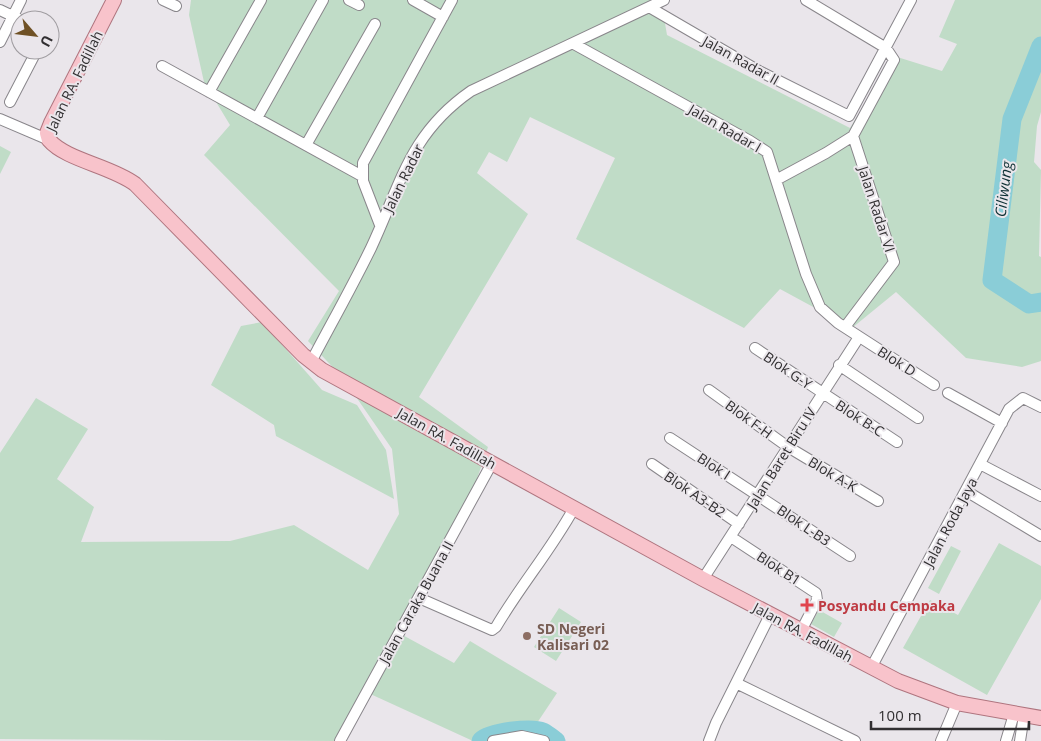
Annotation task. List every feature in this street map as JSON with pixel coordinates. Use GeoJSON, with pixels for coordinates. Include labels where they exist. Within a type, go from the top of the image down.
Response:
{"type":"FeatureCollection","features":[{"type":"Feature","properties":{"kind":"main road","name":"Jalan RA. Fadillah"},"geometry":{"type":"LineString","coordinates":[[114,0],[51,123],[47,133],[49,140],[61,150],[112,170],[135,184],[311,362],[703,579],[872,668],[923,692],[957,703],[1041,718]]}},
{"type":"Feature","properties":{"kind":"street"},"geometry":{"type":"LineString","coordinates":[[163,0],[176,6]]}},
{"type":"Feature","properties":{"kind":"street"},"geometry":{"type":"LineString","coordinates":[[209,92],[261,0]]}},
{"type":"Feature","properties":{"kind":"street"},"geometry":{"type":"LineString","coordinates":[[257,118],[323,0]]}},
{"type":"Feature","properties":{"kind":"street"},"geometry":{"type":"LineString","coordinates":[[413,0],[443,17]]}},
{"type":"Feature","properties":{"kind":"street"},"geometry":{"type":"LineString","coordinates":[[380,225],[366,194],[362,176],[363,163],[370,146],[452,0]]}},
{"type":"Feature","properties":{"kind":"street","name":"Jalan Radar"},"geometry":{"type":"LineString","coordinates":[[311,362],[349,294],[409,159],[427,130],[446,110],[471,91],[664,0]]}},
{"type":"Feature","properties":{"kind":"street"},"geometry":{"type":"LineString","coordinates":[[886,48],[911,0]]}},
{"type":"Feature","properties":{"kind":"street"},"geometry":{"type":"LineString","coordinates":[[776,180],[853,136],[893,61],[886,48],[812,2]]}},
{"type":"Feature","properties":{"kind":"street","name":"Jalan Radar II"},"geometry":{"type":"LineString","coordinates":[[649,7],[759,71],[848,116],[886,48]]}},
{"type":"Feature","properties":{"kind":"street"},"geometry":{"type":"LineString","coordinates":[[306,145],[375,24]]}},
{"type":"Feature","properties":{"kind":"street"},"geometry":{"type":"LineString","coordinates":[[0,42],[10,28]]}},
{"type":"Feature","properties":{"kind":"street","name":"Jalan Radar I"},"geometry":{"type":"LineString","coordinates":[[574,44],[757,145],[769,156],[816,300],[824,312],[859,337]]}},
{"type":"Feature","properties":{"kind":"street"},"geometry":{"type":"LineString","coordinates":[[10,102],[33,60]]}},
{"type":"Feature","properties":{"kind":"street"},"geometry":{"type":"LineString","coordinates":[[162,66],[362,176]]}},
{"type":"Feature","properties":{"kind":"street"},"geometry":{"type":"LineString","coordinates":[[0,119],[49,140]]}},
{"type":"Feature","properties":{"kind":"street","name":"Jalan Radar VI"},"geometry":{"type":"LineString","coordinates":[[845,327],[894,262],[853,136]]}},
{"type":"Feature","properties":{"kind":"street","name":"Jalan Baret Biru IV"},"geometry":{"type":"LineString","coordinates":[[703,579],[839,365],[859,337]]}},
{"type":"Feature","properties":{"kind":"street","name":"Blok D"},"geometry":{"type":"LineString","coordinates":[[859,337],[934,385]]}},
{"type":"Feature","properties":{"kind":"street","name":"Blok G-Y"},"geometry":{"type":"LineString","coordinates":[[755,348],[822,393]]}},
{"type":"Feature","properties":{"kind":"street"},"geometry":{"type":"LineString","coordinates":[[839,365],[918,418]]}},
{"type":"Feature","properties":{"kind":"street","name":"Blok F-H"},"geometry":{"type":"LineString","coordinates":[[709,390],[788,447]]}},
{"type":"Feature","properties":{"kind":"street","name":"Blok B-C"},"geometry":{"type":"LineString","coordinates":[[822,393],[897,442]]}},
{"type":"Feature","properties":{"kind":"street"},"geometry":{"type":"LineString","coordinates":[[948,393],[1002,423]]}},
{"type":"Feature","properties":{"kind":"street","name":"Jalan Roda Jaya"},"geometry":{"type":"LineString","coordinates":[[872,668],[1009,409],[1020,398],[1024,398],[1041,407]]}},
{"type":"Feature","properties":{"kind":"street","name":"Blok I"},"geometry":{"type":"LineString","coordinates":[[670,438],[758,494]]}},
{"type":"Feature","properties":{"kind":"street","name":"Blok A-K"},"geometry":{"type":"LineString","coordinates":[[788,447],[878,501]]}},
{"type":"Feature","properties":{"kind":"street","name":"Jalan Caraka Buana II"},"geometry":{"type":"LineString","coordinates":[[340,741],[492,463]]}},
{"type":"Feature","properties":{"kind":"street","name":"Blok A3-B2"},"geometry":{"type":"LineString","coordinates":[[652,464],[739,524]]}},
{"type":"Feature","properties":{"kind":"street"},"geometry":{"type":"LineString","coordinates":[[980,464],[1041,496]]}},
{"type":"Feature","properties":{"kind":"street"},"geometry":{"type":"LineString","coordinates":[[966,491],[1041,536]]}},
{"type":"Feature","properties":{"kind":"street","name":"Blok L-B3"},"geometry":{"type":"LineString","coordinates":[[758,494],[850,556]]}},
{"type":"Feature","properties":{"kind":"street"},"geometry":{"type":"LineString","coordinates":[[419,598],[492,630],[496,627],[520,588],[547,553],[574,508]]}},
{"type":"Feature","properties":{"kind":"street","name":"Blok B1"},"geometry":{"type":"LineString","coordinates":[[731,537],[816,593],[818,600],[801,632]]}},
{"type":"Feature","properties":{"kind":"street"},"geometry":{"type":"LineString","coordinates":[[709,741],[770,615]]}},
{"type":"Feature","properties":{"kind":"street"},"geometry":{"type":"LineString","coordinates":[[736,683],[855,741]]}},
{"type":"Feature","properties":{"kind":"street"},"geometry":{"type":"LineString","coordinates":[[941,741],[957,703]]}},
{"type":"Feature","properties":{"kind":"street"},"geometry":{"type":"LineString","coordinates":[[1006,741],[1019,714]]}},
{"type":"Feature","properties":{"kind":"street"},"geometry":{"type":"LineString","coordinates":[[1019,714],[1020,741]]}},
{"type":"Feature","properties":{"kind":"street"},"geometry":{"type":"LineString","coordinates":[[494,741],[522,736],[544,741]]}},
{"type":"Feature","properties":{"kind":"green space"},"geometry":{"type":"Polygon","coordinates":[[[191,0],[661,0],[667,35],[850,128],[894,56],[942,71],[957,44],[939,37],[955,0],[1041,0],[1041,112],[1037,126],[1034,162],[1041,170],[1039,256],[1041,257],[1041,361],[1022,367],[966,358],[896,292],[852,328],[780,289],[744,328],[576,239],[615,158],[530,117],[507,162],[489,152],[477,173],[528,214],[419,397],[488,447],[464,516],[397,632],[454,663],[470,641],[557,693],[533,729],[498,732],[481,741],[473,741],[366,692],[335,741],[0,739],[0,453],[36,398],[88,429],[57,479],[94,507],[81,542],[230,541],[294,525],[368,570],[399,514],[392,449],[343,378],[308,341],[339,291],[204,155],[230,125],[204,82],[189,15],[191,0]]]}},
{"type":"Feature","properties":{"kind":"green space"},"geometry":{"type":"Polygon","coordinates":[[[0,146],[11,152],[0,174],[0,146]]]}},
{"type":"Feature","properties":{"kind":"green space"},"geometry":{"type":"Polygon","coordinates":[[[262,322],[322,390],[357,405],[386,450],[394,499],[276,436],[274,425],[211,385],[241,326],[262,322]]]}},
{"type":"Feature","properties":{"kind":"green space"},"geometry":{"type":"Polygon","coordinates":[[[999,543],[1041,566],[1041,599],[987,695],[903,648],[930,600],[958,615],[999,543]]]}},
{"type":"Feature","properties":{"kind":"green space"},"geometry":{"type":"Polygon","coordinates":[[[951,546],[961,551],[939,594],[928,588],[951,546]]]}},
{"type":"Feature","properties":{"kind":"green space"},"geometry":{"type":"Polygon","coordinates":[[[559,608],[581,622],[556,661],[534,647],[559,608]]]}},
{"type":"Feature","properties":{"kind":"green space"},"geometry":{"type":"Polygon","coordinates":[[[819,610],[842,623],[834,637],[811,624],[819,610]]]}},
{"type":"Feature","properties":{"kind":"waterway","name":"Ciliwung"},"geometry":{"type":"LineString","coordinates":[[1041,46],[1012,119],[992,280],[1029,304],[1041,302]]}},
{"type":"Feature","properties":{"kind":"waterway"},"geometry":{"type":"LineString","coordinates":[[481,741],[501,733],[530,730],[543,732],[556,741]]}},
{"type":"Feature","properties":{"kind":"place","name":"Posyandu Cempaka"},"geometry":{"type":"Point","coordinates":[807,605]}},
{"type":"Feature","properties":{"kind":"place","name":"SD Negeri Kalisari 02"},"geometry":{"type":"Point","coordinates":[527,636]}}]}
